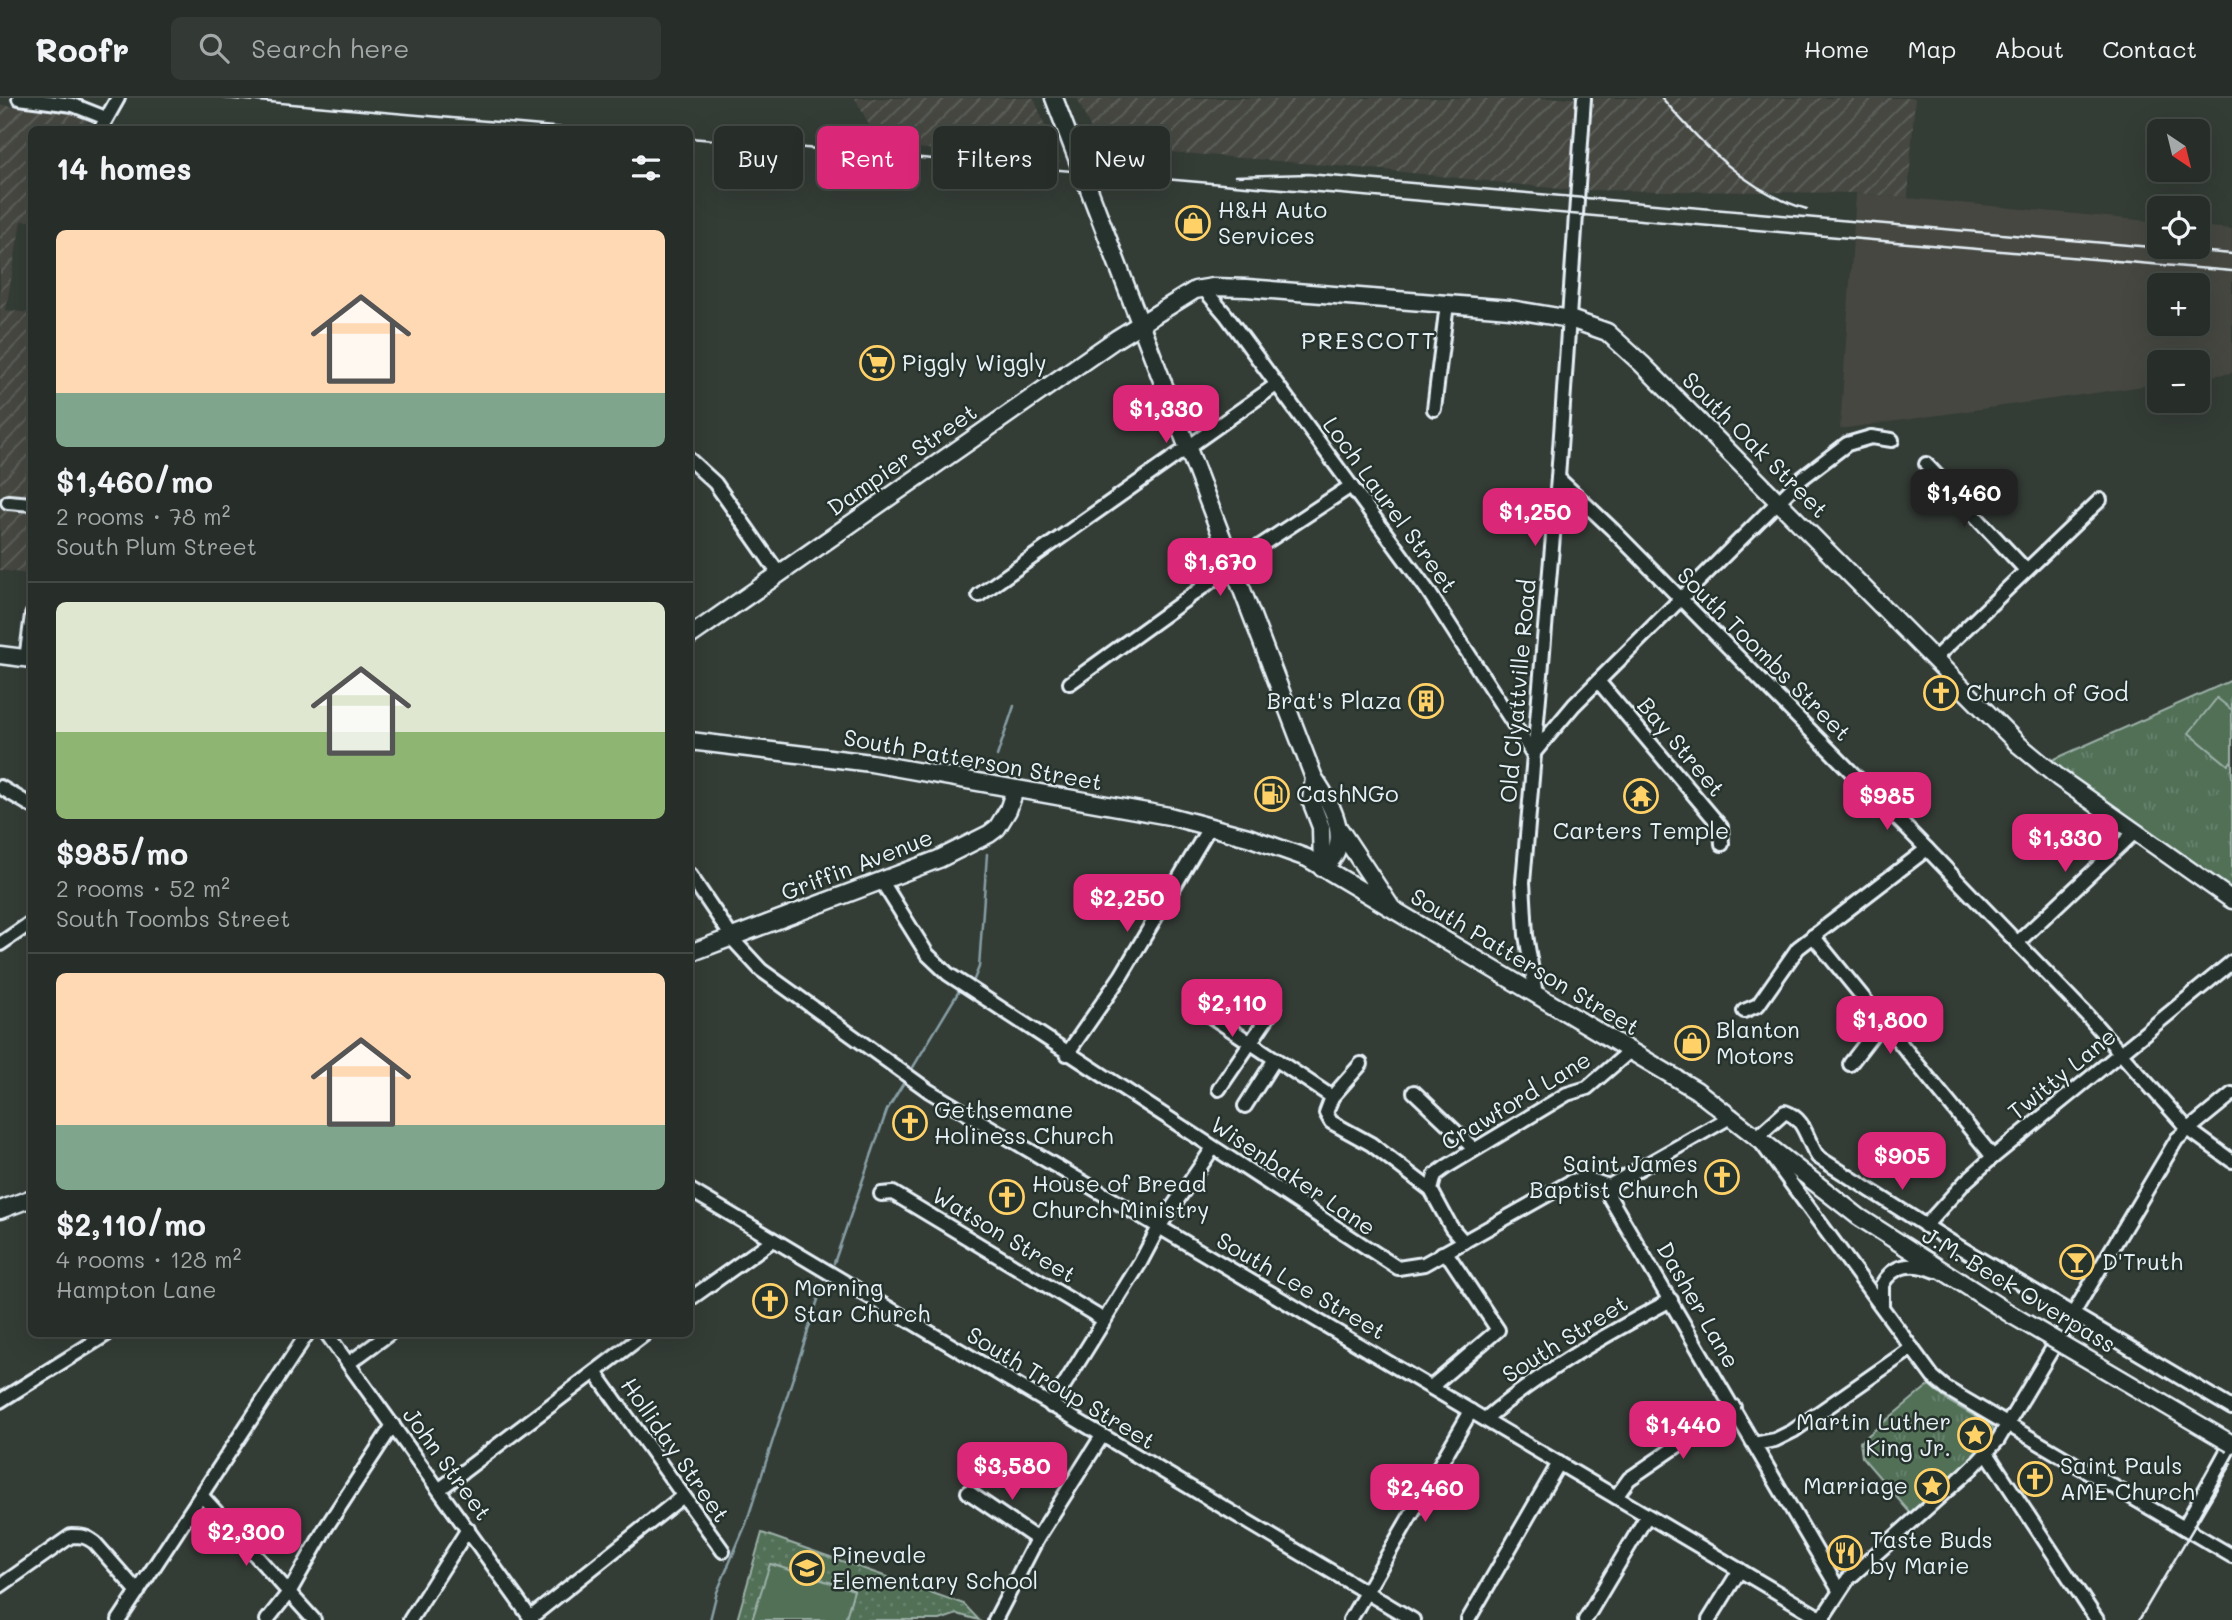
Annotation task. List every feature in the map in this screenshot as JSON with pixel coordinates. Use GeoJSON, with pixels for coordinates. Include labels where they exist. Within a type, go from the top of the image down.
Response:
{"type":"FeatureCollection","features":[{"type":"Feature","properties":{"kind":"main road"},"geometry":{"type":"LineString","coordinates":[[1054,98],[1314,778],[1311,801],[1395,912]]}},
{"type":"Feature","properties":{"kind":"main road","name":"South Oak Street"},"geometry":{"type":"LineString","coordinates":[[1142,323],[1203,288],[1247,288],[1510,309],[1570,318],[1607,332],[1642,364],[2032,757],[2232,900]]}},
{"type":"Feature","properties":{"kind":"main road","name":"Dampier Street"},"geometry":{"type":"LineString","coordinates":[[693,634],[1142,323]]}},
{"type":"Feature","properties":{"kind":"main road"},"geometry":{"type":"LineString","coordinates":[[0,655],[28,659]]}},
{"type":"Feature","properties":{"kind":"main road","name":"South Patterson Street"},"geometry":{"type":"LineString","coordinates":[[693,741],[871,763],[1210,826],[1290,851],[1696,1090],[1757,1137]]}},
{"type":"Feature","properties":{"kind":"main road","name":"Griffin Avenue"},"geometry":{"type":"LineString","coordinates":[[693,952],[939,859],[989,834],[1002,819],[1016,790]]}},
{"type":"Feature","properties":{"kind":"main road"},"geometry":{"type":"LineString","coordinates":[[1290,851],[1316,838],[1329,826]]}},
{"type":"Feature","properties":{"kind":"main road"},"geometry":{"type":"LineString","coordinates":[[1322,868],[1329,826]]}},
{"type":"Feature","properties":{"kind":"main road","name":"J.M. Beck Overpass"},"geometry":{"type":"LineString","coordinates":[[1757,1137],[1859,1217],[1943,1274],[2232,1443]]}},
{"type":"Feature","properties":{"kind":"main road"},"geometry":{"type":"LineString","coordinates":[[0,1210],[28,1200]]}},
{"type":"Feature","properties":{"kind":"street"},"geometry":{"type":"LineString","coordinates":[[19,98],[73,105],[103,124],[118,98]]}},
{"type":"Feature","properties":{"kind":"street","name":"Old Clyattville Road"},"geometry":{"type":"LineString","coordinates":[[1536,995],[1526,935],[1523,882],[1558,478],[1584,98]]}},
{"type":"Feature","properties":{"kind":"street","name":"Loch Laurel Street"},"geometry":{"type":"LineString","coordinates":[[1203,288],[1457,633],[1533,754]]}},
{"type":"Feature","properties":{"kind":"street"},"geometry":{"type":"LineString","coordinates":[[1434,409],[1447,304]]}},
{"type":"Feature","properties":{"kind":"street"},"geometry":{"type":"LineString","coordinates":[[979,595],[1276,385]]}},
{"type":"Feature","properties":{"kind":"street"},"geometry":{"type":"LineString","coordinates":[[1533,754],[1598,681],[1777,501],[1847,444],[1871,437],[1892,440]]}},
{"type":"Feature","properties":{"kind":"street"},"geometry":{"type":"LineString","coordinates":[[693,463],[715,483],[779,574]]}},
{"type":"Feature","properties":{"kind":"street"},"geometry":{"type":"LineString","coordinates":[[1926,464],[2025,570]]}},
{"type":"Feature","properties":{"kind":"street","name":"South Toombs Street"},"geometry":{"type":"LineString","coordinates":[[1558,478],[1927,849],[2122,1054],[2188,1129],[2232,1161]]}},
{"type":"Feature","properties":{"kind":"street"},"geometry":{"type":"LineString","coordinates":[[1070,683],[1234,568],[1270,539],[1351,486]]}},
{"type":"Feature","properties":{"kind":"street"},"geometry":{"type":"LineString","coordinates":[[1935,658],[2100,500]]}},
{"type":"Feature","properties":{"kind":"street"},"geometry":{"type":"LineString","coordinates":[[8,502],[28,504]]}},
{"type":"Feature","properties":{"kind":"street","name":"Bay Street"},"geometry":{"type":"LineString","coordinates":[[1598,681],[1721,827],[1722,845]]}},
{"type":"Feature","properties":{"kind":"street"},"geometry":{"type":"LineString","coordinates":[[0,787],[28,804]]}},
{"type":"Feature","properties":{"kind":"street"},"geometry":{"type":"LineString","coordinates":[[1067,1054],[1121,976],[1210,826]]}},
{"type":"Feature","properties":{"kind":"street"},"geometry":{"type":"LineString","coordinates":[[2017,943],[2135,832]]}},
{"type":"Feature","properties":{"kind":"street"},"geometry":{"type":"LineString","coordinates":[[1744,1011],[1758,1005],[1790,957],[1813,936],[1927,849]]}},
{"type":"Feature","properties":{"kind":"street","name":"South Lee Street"},"geometry":{"type":"LineString","coordinates":[[693,879],[747,957],[780,987],[900,1071],[1823,1620]]}},
{"type":"Feature","properties":{"kind":"street","name":"Wisenbaker Lane"},"geometry":{"type":"LineString","coordinates":[[881,880],[907,926],[932,959],[958,981],[1391,1265],[1415,1267],[1572,1181],[1588,1180],[1609,1186]]}},
{"type":"Feature","properties":{"kind":"street"},"geometry":{"type":"LineString","coordinates":[[0,944],[28,925]]}},
{"type":"Feature","properties":{"kind":"street"},"geometry":{"type":"LineString","coordinates":[[1813,936],[1993,1157]]}},
{"type":"Feature","properties":{"kind":"street","name":"Twitty Lane"},"geometry":{"type":"LineString","coordinates":[[1926,1226],[1966,1181],[1993,1157],[2232,962]]}},
{"type":"Feature","properties":{"kind":"street"},"geometry":{"type":"LineString","coordinates":[[1219,1089],[1274,1008]]}},
{"type":"Feature","properties":{"kind":"street"},"geometry":{"type":"LineString","coordinates":[[1212,1017],[1332,1097]]}},
{"type":"Feature","properties":{"kind":"street"},"geometry":{"type":"LineString","coordinates":[[1850,1064],[1883,1021]]}},
{"type":"Feature","properties":{"kind":"street","name":"Crawford Lane"},"geometry":{"type":"LineString","coordinates":[[1431,1190],[1435,1175],[1567,1094],[1587,1088],[1630,1051]]}},
{"type":"Feature","properties":{"kind":"street"},"geometry":{"type":"LineString","coordinates":[[1245,1105],[1275,1059]]}},
{"type":"Feature","properties":{"kind":"street"},"geometry":{"type":"LineString","coordinates":[[1361,1064],[1332,1097],[1326,1113],[1331,1122],[1371,1144],[1431,1190],[1451,1227],[1464,1242]]}},
{"type":"Feature","properties":{"kind":"street"},"geometry":{"type":"LineString","coordinates":[[1414,1092],[1474,1149]]}},
{"type":"Feature","properties":{"kind":"street"},"geometry":{"type":"LineString","coordinates":[[1823,1620],[1839,1590],[1987,1453],[2009,1425],[2177,1139],[2232,1094]]}},
{"type":"Feature","properties":{"kind":"street"},"geometry":{"type":"LineString","coordinates":[[2232,1408],[1926,1226],[1818,1157],[1808,1144],[1803,1125],[1796,1115],[1784,1112],[1776,1116],[1757,1137],[1912,1348],[1947,1389],[2232,1556]]}},
{"type":"Feature","properties":{"kind":"street"},"geometry":{"type":"LineString","coordinates":[[1609,1186],[1732,1116]]}},
{"type":"Feature","properties":{"kind":"street"},"geometry":{"type":"LineString","coordinates":[[1051,1406],[1159,1227],[1213,1148]]}},
{"type":"Feature","properties":{"kind":"street","name":"Dasher Lane"},"geometry":{"type":"LineString","coordinates":[[1609,1186],[1610,1198],[1839,1590]]}},
{"type":"Feature","properties":{"kind":"street","name":"South Troup Street"},"geometry":{"type":"LineString","coordinates":[[693,1192],[1413,1620]]}},
{"type":"Feature","properties":{"kind":"street","name":"Watson Street"},"geometry":{"type":"LineString","coordinates":[[881,1194],[893,1193],[1104,1320]]}},
{"type":"Feature","properties":{"kind":"street"},"geometry":{"type":"LineString","coordinates":[[693,1297],[774,1240]]}},
{"type":"Feature","properties":{"kind":"street"},"geometry":{"type":"LineString","coordinates":[[1431,1387],[1499,1330],[1450,1258],[1442,1253]]}},
{"type":"Feature","properties":{"kind":"street"},"geometry":{"type":"LineString","coordinates":[[1882,1306],[1882,1285],[1898,1268],[1920,1265],[1943,1274]]}},
{"type":"Feature","properties":{"kind":"street","name":"South Street"},"geometry":{"type":"LineString","coordinates":[[1485,1419],[1522,1387],[1606,1334],[1671,1300]]}},
{"type":"Feature","properties":{"kind":"street"},"geometry":{"type":"LineString","coordinates":[[0,1401],[102,1337]]}},
{"type":"Feature","properties":{"kind":"street"},"geometry":{"type":"LineString","coordinates":[[119,1620],[305,1337]]}},
{"type":"Feature","properties":{"kind":"street","name":"John Street"},"geometry":{"type":"LineString","coordinates":[[329,1337],[531,1619]]}},
{"type":"Feature","properties":{"kind":"street"},"geometry":{"type":"LineString","coordinates":[[349,1363],[385,1337]]}},
{"type":"Feature","properties":{"kind":"street"},"geometry":{"type":"LineString","coordinates":[[440,1489],[641,1337]]}},
{"type":"Feature","properties":{"kind":"street"},"geometry":{"type":"LineString","coordinates":[[1754,1444],[1785,1435],[1912,1348]]}},
{"type":"Feature","properties":{"kind":"street","name":"Holliday Street"},"geometry":{"type":"LineString","coordinates":[[595,1372],[723,1551]]}},
{"type":"Feature","properties":{"kind":"street"},"geometry":{"type":"LineString","coordinates":[[1616,1497],[1629,1479],[1734,1407]]}},
{"type":"Feature","properties":{"kind":"street"},"geometry":{"type":"LineString","coordinates":[[1350,1620],[1471,1411]]}},
{"type":"Feature","properties":{"kind":"street"},"geometry":{"type":"LineString","coordinates":[[267,1620],[290,1591],[320,1538],[393,1425]]}},
{"type":"Feature","properties":{"kind":"street"},"geometry":{"type":"LineString","coordinates":[[995,1620],[1037,1539],[1102,1436]]}},
{"type":"Feature","properties":{"kind":"street"},"geometry":{"type":"LineString","coordinates":[[2184,1528],[2232,1443]]}},
{"type":"Feature","properties":{"kind":"street"},"geometry":{"type":"LineString","coordinates":[[1987,1453],[2097,1620]]}},
{"type":"Feature","properties":{"kind":"street"},"geometry":{"type":"LineString","coordinates":[[1468,1620],[1559,1464]]}},
{"type":"Feature","properties":{"kind":"street"},"geometry":{"type":"LineString","coordinates":[[968,1492],[1037,1539]]}},
{"type":"Feature","properties":{"kind":"street"},"geometry":{"type":"LineString","coordinates":[[201,1494],[314,1620]]}},
{"type":"Feature","properties":{"kind":"street"},"geometry":{"type":"LineString","coordinates":[[531,1619],[683,1496]]}},
{"type":"Feature","properties":{"kind":"street"},"geometry":{"type":"LineString","coordinates":[[1585,1620],[1647,1516]]}},
{"type":"Feature","properties":{"kind":"street"},"geometry":{"type":"LineString","coordinates":[[410,1620],[468,1529]]}},
{"type":"Feature","properties":{"kind":"street"},"geometry":{"type":"LineString","coordinates":[[0,1586],[71,1536],[87,1536],[138,1592]]}},
{"type":"Feature","properties":{"kind":"street"},"geometry":{"type":"LineString","coordinates":[[1710,1620],[1740,1570]]}},
{"type":"Feature","properties":{"kind":"shaded area"},"geometry":{"type":"Polygon","coordinates":[[[855,98],[1034,98],[1045,126],[933,126],[933,150],[919,148],[919,126],[870,126],[855,98]]]}},
{"type":"Feature","properties":{"kind":"shaded area"},"geometry":{"type":"Polygon","coordinates":[[[1077,98],[1915,98],[1908,198],[1856,193],[1569,190],[1384,170],[1170,152],[1170,126],[1089,126],[1077,98]]]}},
{"type":"Feature","properties":{"kind":"shaded area"},"geometry":{"type":"Polygon","coordinates":[[[0,105],[64,111],[88,119],[87,126],[28,126],[28,221],[21,221],[6,310],[28,313],[28,574],[0,570],[0,105]]]}},
{"type":"Feature","properties":{"kind":"shaded area"},"geometry":{"type":"Polygon","coordinates":[[[1856,193],[2147,221],[2147,259],[2210,259],[2210,227],[2232,229],[2232,373],[2210,376],[2210,350],[2147,350],[2147,386],[1840,429],[1856,193]]]}},
{"type":"Feature","properties":{"kind":"green space"},"geometry":{"type":"Polygon","coordinates":[[[2232,680],[2232,890],[2050,761],[2232,680]]]}},
{"type":"Feature","properties":{"kind":"green space"},"geometry":{"type":"Polygon","coordinates":[[[2217,698],[2232,710],[2232,760],[2228,765],[2189,733],[2217,698]]]}},
{"type":"Feature","properties":{"kind":"green space"},"geometry":{"type":"Polygon","coordinates":[[[1929,1385],[1948,1401],[1992,1426],[1995,1434],[1974,1459],[1912,1515],[1862,1457],[1860,1442],[1929,1385]]]}},
{"type":"Feature","properties":{"kind":"green space","name":"Pinevale Elementary School"},"geometry":{"type":"Polygon","coordinates":[[[762,1533],[964,1604],[979,1620],[957,1614],[940,1620],[845,1620],[854,1590],[771,1564],[752,1620],[737,1620],[762,1533]]]}},
{"type":"Feature","properties":{"kind":"green space"},"geometry":{"type":"Polygon","coordinates":[[[770,1564],[854,1590],[845,1620],[752,1620],[770,1564]]]}},
{"type":"Feature","properties":{"kind":"waterway"},"geometry":{"type":"LineString","coordinates":[[997,756],[1014,706]]}},
{"type":"Feature","properties":{"kind":"waterway"},"geometry":{"type":"LineString","coordinates":[[973,982],[979,967],[987,854]]}},
{"type":"Feature","properties":{"kind":"waterway"},"geometry":{"type":"LineString","coordinates":[[912,1069],[959,991]]}},
{"type":"Feature","properties":{"kind":"waterway"},"geometry":{"type":"LineString","coordinates":[[834,1263],[887,1110],[903,1084]]}},
{"type":"Feature","properties":{"kind":"waterway"},"geometry":{"type":"LineString","coordinates":[[710,1620],[717,1592],[746,1524],[822,1287]]}},
{"type":"Feature","properties":{"kind":"railway"},"geometry":{"type":"LineString","coordinates":[[223,98],[542,126]]}},
{"type":"Feature","properties":{"kind":"railway"},"geometry":{"type":"LineString","coordinates":[[1662,98],[1709,149],[1745,179],[1764,191],[1807,209]]}},
{"type":"Feature","properties":{"kind":"railway"},"geometry":{"type":"LineString","coordinates":[[693,138],[2232,271]]}},
{"type":"Feature","properties":{"kind":"railway"},"geometry":{"type":"LineString","coordinates":[[1235,176],[1308,174],[2232,254]]}},
{"type":"Feature","properties":{"kind":"railway"},"geometry":{"type":"LineString","coordinates":[[2139,1620],[2232,1463]]}},
{"type":"Feature","properties":{"kind":"place","name":"H&H Auto Services"},"geometry":{"type":"Point","coordinates":[1193,223]}},
{"type":"Feature","properties":{"kind":"place","name":"Piggly Wiggly"},"geometry":{"type":"Point","coordinates":[877,363]}},
{"type":"Feature","properties":{"kind":"place","name":"Church of God"},"geometry":{"type":"Point","coordinates":[1941,693]}},
{"type":"Feature","properties":{"kind":"place","name":"Brat's Plaza"},"geometry":{"type":"Point","coordinates":[1426,701]}},
{"type":"Feature","properties":{"kind":"place","name":"CashNGo"},"geometry":{"type":"Point","coordinates":[1272,794]}},
{"type":"Feature","properties":{"kind":"place","name":"Carters Temple"},"geometry":{"type":"Point","coordinates":[1641,796]}},
{"type":"Feature","properties":{"kind":"place","name":"Blanton Motors"},"geometry":{"type":"Point","coordinates":[1692,1043]}},
{"type":"Feature","properties":{"kind":"place","name":"Gethsemane Holiness Church"},"geometry":{"type":"Point","coordinates":[910,1123]}},
{"type":"Feature","properties":{"kind":"place","name":"Saint James Baptist Church"},"geometry":{"type":"Point","coordinates":[1722,1177]}},
{"type":"Feature","properties":{"kind":"place","name":"House of Bread Church Ministry"},"geometry":{"type":"Point","coordinates":[1007,1197]}},
{"type":"Feature","properties":{"kind":"place","name":"D'Truth"},"geometry":{"type":"Point","coordinates":[2077,1262]}},
{"type":"Feature","properties":{"kind":"place","name":"Morning Star Church"},"geometry":{"type":"Point","coordinates":[770,1301]}},
{"type":"Feature","properties":{"kind":"place","name":"Martin Luther King Jr."},"geometry":{"type":"Point","coordinates":[1975,1435]}},
{"type":"Feature","properties":{"kind":"place","name":"Saint Pauls AME Church"},"geometry":{"type":"Point","coordinates":[2035,1479]}},
{"type":"Feature","properties":{"kind":"place","name":"Marriage"},"geometry":{"type":"Point","coordinates":[1932,1486]}},
{"type":"Feature","properties":{"kind":"place","name":"Taste Buds by Marie"},"geometry":{"type":"Point","coordinates":[1845,1553]}},
{"type":"Feature","properties":{"kind":"place","name":"Pinevale Elementary School"},"geometry":{"type":"Point","coordinates":[807,1568]}},
{"type":"Feature","properties":{"kind":"district","name":"PRESCOTT"},"geometry":{"type":"Point","coordinates":[1369,341]}}]}
